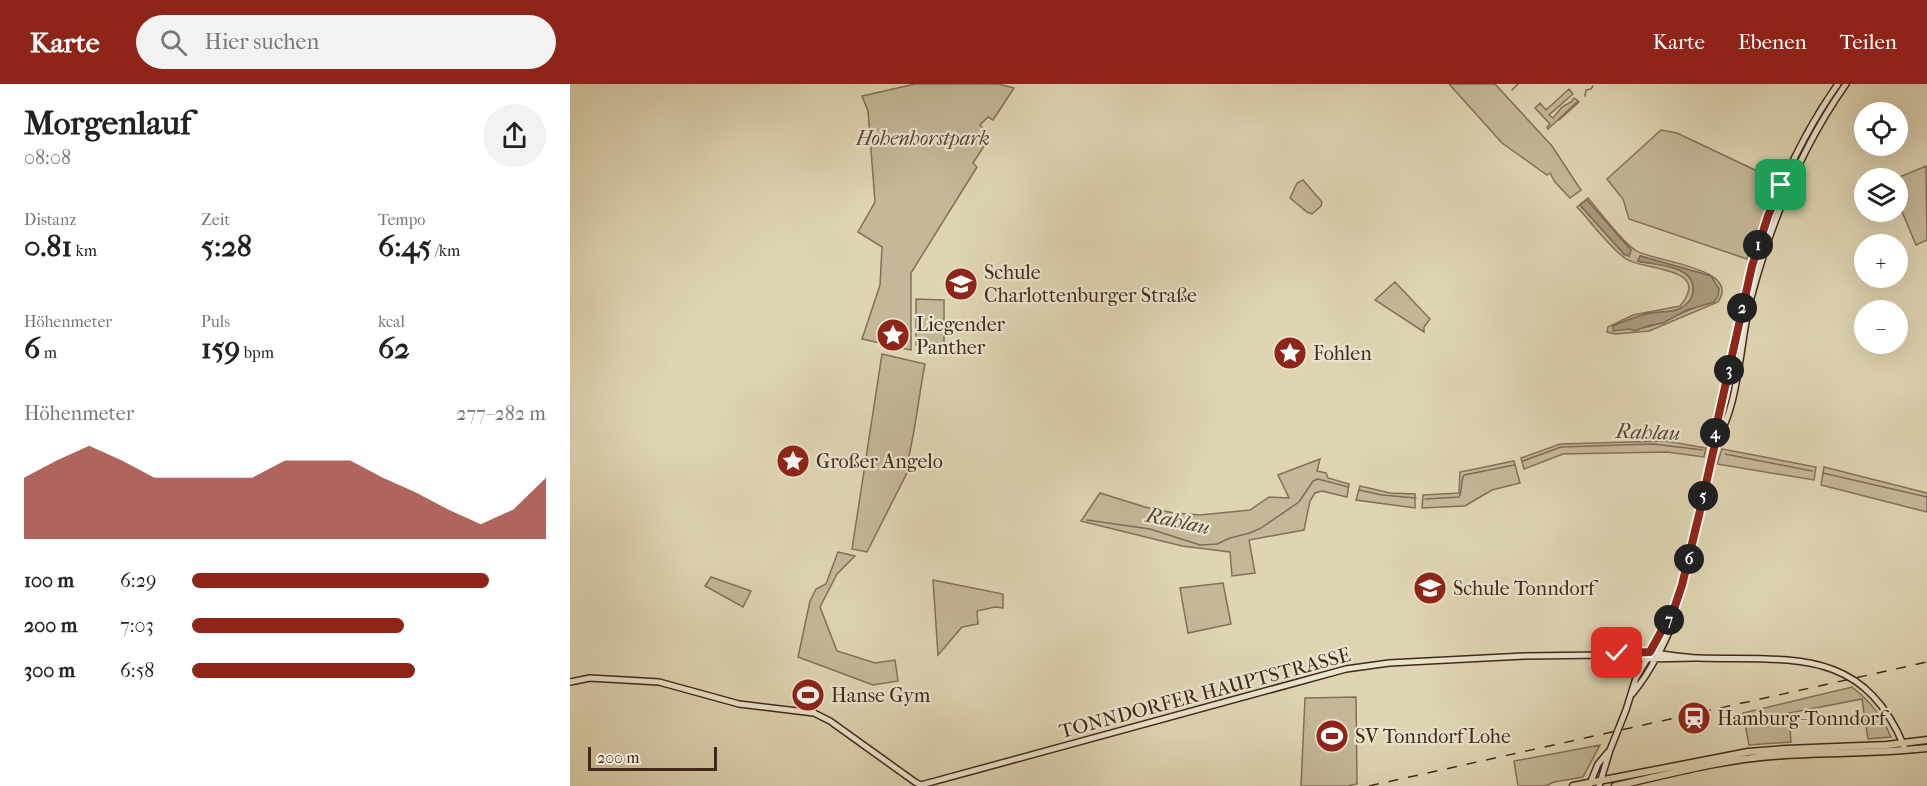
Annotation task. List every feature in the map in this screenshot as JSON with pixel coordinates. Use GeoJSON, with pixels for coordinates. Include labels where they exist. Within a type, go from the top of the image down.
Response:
{"type":"FeatureCollection","features":[{"type":"Feature","properties":{"kind":"main road"},"geometry":{"type":"LineString","coordinates":[[1600,783],[1638,673],[1675,606],[1716,439],[1722,431],[1732,396],[1759,242],[1781,185],[1815,121],[1838,84]]}},
{"type":"Feature","properties":{"kind":"main road"},"geometry":{"type":"LineString","coordinates":[[1746,306],[1786,192],[1820,124],[1846,84]]}},
{"type":"Feature","properties":{"kind":"main road"},"geometry":{"type":"LineString","coordinates":[[1631,696],[1658,653],[1675,617],[1675,606]]}},
{"type":"Feature","properties":{"kind":"main road","name":"TONNDORFER HAUPTSTRASSE"},"geometry":{"type":"LineString","coordinates":[[1609,656],[1626,652],[1650,652],[1694,658]]}},
{"type":"Feature","properties":{"kind":"main road","name":"TONNDORFER HAUPTSTRASSE"},"geometry":{"type":"LineString","coordinates":[[570,682],[590,678],[659,682],[739,704],[814,713],[830,721],[920,784],[928,784],[1346,669],[1389,663],[1499,658],[1609,656],[1646,659],[1796,660],[1817,663],[1834,668],[1857,681],[1877,699],[1904,747]]}},
{"type":"Feature","properties":{"kind":"main road"},"geometry":{"type":"LineString","coordinates":[[1615,786],[1713,765],[1770,756],[1904,747],[1927,740]]}},
{"type":"Feature","properties":{"kind":"main road"},"geometry":{"type":"LineString","coordinates":[[1573,786],[1600,783],[1744,753],[1786,749],[1927,748]]}},
{"type":"Feature","properties":{"kind":"main road"},"geometry":{"type":"LineString","coordinates":[[1590,784],[1598,764],[1610,750]]}},
{"type":"Feature","properties":{"kind":"green space","name":"Hohenhorstpark"},"geometry":{"type":"Polygon","coordinates":[[[915,84],[998,84],[1014,88],[993,120],[988,117],[980,125],[990,137],[973,163],[977,167],[911,273],[911,350],[862,339],[880,285],[882,247],[858,232],[875,202],[868,111],[862,96],[915,84]]]}},
{"type":"Feature","properties":{"kind":"green space"},"geometry":{"type":"Polygon","coordinates":[[[1449,84],[1495,84],[1552,146],[1581,190],[1570,198],[1550,173],[1547,175],[1502,143],[1449,84]]]}},
{"type":"Feature","properties":{"kind":"green space"},"geometry":{"type":"Polygon","coordinates":[[[1569,89],[1573,94],[1549,115],[1553,118],[1574,98],[1578,101],[1548,129],[1550,124],[1535,108],[1540,103],[1546,110],[1569,89]]]}},
{"type":"Feature","properties":{"kind":"green space"},"geometry":{"type":"Polygon","coordinates":[[[1661,130],[1677,133],[1776,180],[1747,259],[1629,219],[1623,199],[1607,179],[1661,130]]]}},
{"type":"Feature","properties":{"kind":"green space"},"geometry":{"type":"Polygon","coordinates":[[[1926,166],[1927,240],[1916,245],[1906,222],[1908,173],[1926,166]]]}},
{"type":"Feature","properties":{"kind":"green space"},"geometry":{"type":"Polygon","coordinates":[[[1303,180],[1322,202],[1312,214],[1290,198],[1297,183],[1303,180]]]}},
{"type":"Feature","properties":{"kind":"green space"},"geometry":{"type":"Polygon","coordinates":[[[1588,198],[1618,234],[1635,250],[1707,273],[1718,281],[1722,290],[1718,302],[1649,331],[1615,334],[1607,332],[1608,327],[1633,315],[1680,306],[1688,293],[1688,283],[1672,272],[1626,259],[1577,207],[1588,198]],[[1586,200],[1581,206],[1624,254],[1629,256],[1631,250],[1586,200]],[[1641,256],[1638,261],[1664,265],[1688,276],[1692,282],[1692,297],[1682,308],[1642,315],[1613,326],[1639,329],[1710,303],[1710,276],[1641,256]]]}},
{"type":"Feature","properties":{"kind":"green space"},"geometry":{"type":"Polygon","coordinates":[[[1395,282],[1430,319],[1424,327],[1424,332],[1375,300],[1395,282]]]}},
{"type":"Feature","properties":{"kind":"green space"},"geometry":{"type":"Polygon","coordinates":[[[916,299],[944,300],[944,345],[916,345],[916,299]]]}},
{"type":"Feature","properties":{"kind":"green space"},"geometry":{"type":"Polygon","coordinates":[[[882,354],[925,364],[909,456],[913,461],[867,552],[852,549],[882,354]]]}},
{"type":"Feature","properties":{"kind":"green space"},"geometry":{"type":"Polygon","coordinates":[[[1666,441],[1706,448],[1704,457],[1667,452],[1563,454],[1524,469],[1521,458],[1560,444],[1666,441]]]}},
{"type":"Feature","properties":{"kind":"green space"},"geometry":{"type":"Polygon","coordinates":[[[1722,449],[1816,467],[1814,480],[1717,464],[1722,449]]]}},
{"type":"Feature","properties":{"kind":"green space"},"geometry":{"type":"Polygon","coordinates":[[[1320,459],[1317,471],[1326,473],[1328,478],[1349,484],[1347,497],[1322,491],[1315,493],[1310,501],[1304,530],[1249,540],[1255,573],[1232,576],[1230,552],[1182,546],[1081,521],[1100,493],[1174,513],[1200,515],[1250,510],[1269,497],[1289,498],[1278,475],[1320,459]]]}},
{"type":"Feature","properties":{"kind":"green space"},"geometry":{"type":"Polygon","coordinates":[[[1514,461],[1520,483],[1492,490],[1465,506],[1422,508],[1423,495],[1459,493],[1460,472],[1514,461]]]}},
{"type":"Feature","properties":{"kind":"green space"},"geometry":{"type":"Polygon","coordinates":[[[1824,467],[1927,493],[1927,512],[1821,485],[1824,467]]]}},
{"type":"Feature","properties":{"kind":"green space"},"geometry":{"type":"Polygon","coordinates":[[[1360,486],[1390,493],[1415,494],[1415,508],[1356,500],[1360,486]]]}},
{"type":"Feature","properties":{"kind":"green space"},"geometry":{"type":"Polygon","coordinates":[[[838,552],[855,556],[837,574],[820,607],[837,651],[875,663],[895,660],[898,681],[873,685],[798,657],[810,601],[816,589],[826,584],[838,552]]]}},
{"type":"Feature","properties":{"kind":"green space"},"geometry":{"type":"Polygon","coordinates":[[[711,577],[751,591],[743,607],[705,586],[711,577]]]}},
{"type":"Feature","properties":{"kind":"green space"},"geometry":{"type":"Polygon","coordinates":[[[933,580],[1003,594],[1003,608],[995,607],[977,611],[978,624],[962,627],[938,655],[933,580]]]}},
{"type":"Feature","properties":{"kind":"green space"},"geometry":{"type":"Polygon","coordinates":[[[1223,583],[1231,624],[1188,633],[1180,588],[1223,583]]]}},
{"type":"Feature","properties":{"kind":"green space"},"geometry":{"type":"Polygon","coordinates":[[[1852,687],[1875,710],[1891,737],[1868,739],[1862,699],[1789,713],[1791,742],[1749,745],[1743,713],[1852,687]]]}},
{"type":"Feature","properties":{"kind":"green space","name":"SV Tonndorf Lohe"},"geometry":{"type":"Polygon","coordinates":[[[1356,697],[1357,784],[1301,786],[1305,698],[1356,697]]]}},
{"type":"Feature","properties":{"kind":"green space"},"geometry":{"type":"Polygon","coordinates":[[[1600,745],[1583,777],[1554,782],[1545,786],[1518,786],[1514,761],[1600,745]]]}},
{"type":"Feature","properties":{"kind":"shaded area"},"geometry":{"type":"Polygon","coordinates":[[[1587,200],[1631,250],[1629,256],[1624,254],[1580,205],[1587,200]]]}},
{"type":"Feature","properties":{"kind":"shaded area"},"geometry":{"type":"Polygon","coordinates":[[[1640,256],[1711,276],[1719,289],[1718,296],[1714,302],[1687,310],[1663,323],[1635,331],[1630,329],[1613,331],[1613,326],[1637,317],[1679,309],[1692,297],[1692,282],[1688,276],[1664,265],[1638,261],[1640,256]]]}},
{"type":"Feature","properties":{"kind":"waterway"},"geometry":{"type":"LineString","coordinates":[[1512,90],[1518,84]]}},
{"type":"Feature","properties":{"kind":"waterway"},"geometry":{"type":"LineString","coordinates":[[1585,96],[1586,90],[1593,86]]}},
{"type":"Feature","properties":{"kind":"waterway"},"geometry":{"type":"LineString","coordinates":[[1559,120],[1579,102]]}},
{"type":"Feature","properties":{"kind":"waterway","name":"Rahlau"},"geometry":{"type":"LineString","coordinates":[[1523,461],[1561,447],[1653,444],[1703,450]]}},
{"type":"Feature","properties":{"kind":"waterway","name":"Rahlau"},"geometry":{"type":"LineString","coordinates":[[1725,454],[1812,471]]}},
{"type":"Feature","properties":{"kind":"waterway","name":"Rahlau"},"geometry":{"type":"LineString","coordinates":[[1425,499],[1459,497],[1464,475],[1514,465]]}},
{"type":"Feature","properties":{"kind":"waterway","name":"Rahlau"},"geometry":{"type":"LineString","coordinates":[[1823,473],[1927,497]]}},
{"type":"Feature","properties":{"kind":"waterway","name":"Rahlau"},"geometry":{"type":"LineString","coordinates":[[1087,520],[1150,529],[1200,545],[1217,544],[1261,528],[1299,502],[1313,481],[1318,479],[1348,487]]}},
{"type":"Feature","properties":{"kind":"waterway","name":"Rahlau"},"geometry":{"type":"LineString","coordinates":[[1359,490],[1416,498]]}},
{"type":"Feature","properties":{"kind":"railway"},"geometry":{"type":"LineString","coordinates":[[1369,786],[1927,662]]}},
{"type":"Feature","properties":{"kind":"place","name":"Schule Charlottenburger Straße"},"geometry":{"type":"Point","coordinates":[961,284]}},
{"type":"Feature","properties":{"kind":"place","name":"Liegender Panther"},"geometry":{"type":"Point","coordinates":[893,335]}},
{"type":"Feature","properties":{"kind":"place","name":"Fohlen"},"geometry":{"type":"Point","coordinates":[1290,353]}},
{"type":"Feature","properties":{"kind":"place","name":"Großer Angelo"},"geometry":{"type":"Point","coordinates":[793,461]}},
{"type":"Feature","properties":{"kind":"place","name":"Schule Tonndorf"},"geometry":{"type":"Point","coordinates":[1430,588]}},
{"type":"Feature","properties":{"kind":"place","name":"Hanse Gym"},"geometry":{"type":"Point","coordinates":[808,695]}},
{"type":"Feature","properties":{"kind":"place","name":"Hamburg-Tonndorf"},"geometry":{"type":"Point","coordinates":[1694,718]}},
{"type":"Feature","properties":{"kind":"place","name":"SV Tonndorf Lohe"},"geometry":{"type":"Point","coordinates":[1332,736]}},
{"type":"Feature","properties":{"kind":"route"},"geometry":{"type":"LineString","coordinates":[[1617,653],[1650,652],[1663,632],[1675,606],[1697,524],[1752,266],[1781,185]]}}]}
